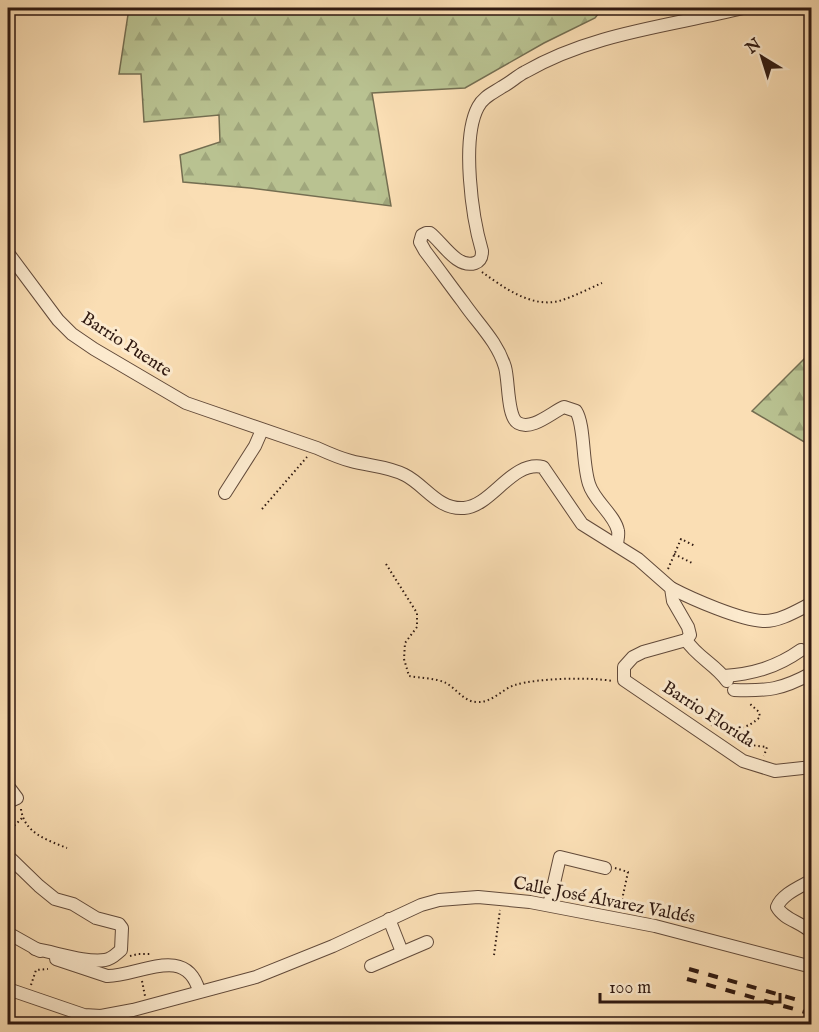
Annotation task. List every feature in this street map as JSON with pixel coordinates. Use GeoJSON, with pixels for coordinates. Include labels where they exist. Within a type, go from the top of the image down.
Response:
{"type":"FeatureCollection","features":[{"type":"Feature","properties":{"kind":"street"},"geometry":{"type":"LineString","coordinates":[[743,8],[710,17],[689,19],[625,33],[583,46],[526,71],[482,101],[474,116],[470,136],[473,211],[482,258],[472,264],[465,263],[454,256],[430,233],[426,233],[420,242],[496,346],[505,368],[511,414],[514,419],[518,423],[530,424],[564,407],[576,411],[580,416],[583,456],[589,486],[618,531],[617,545],[650,569],[670,588],[686,597],[744,618],[765,621],[782,617],[812,603]]}},
{"type":"Feature","properties":{"kind":"street","name":"Barrio Puente"},"geometry":{"type":"LineString","coordinates":[[8,253],[58,320],[72,334],[186,404],[352,461],[388,468],[406,475],[436,500],[461,509],[476,506],[484,501],[492,491],[524,470],[531,467],[543,467],[582,525],[617,545]]}},
{"type":"Feature","properties":{"kind":"street"},"geometry":{"type":"LineString","coordinates":[[225,493],[255,446],[258,429]]}},
{"type":"Feature","properties":{"kind":"street"},"geometry":{"type":"LineString","coordinates":[[624,680],[624,667],[633,657],[686,640],[690,635],[673,601],[670,588]]}},
{"type":"Feature","properties":{"kind":"street"},"geometry":{"type":"LineString","coordinates":[[686,640],[694,652],[724,676],[736,694],[788,686],[812,673]]}},
{"type":"Feature","properties":{"kind":"street"},"geometry":{"type":"LineString","coordinates":[[724,676],[760,671],[778,664],[801,650]]}},
{"type":"Feature","properties":{"kind":"street","name":"Barrio Florida"},"geometry":{"type":"LineString","coordinates":[[624,680],[743,761],[775,771],[811,767]]}},
{"type":"Feature","properties":{"kind":"street"},"geometry":{"type":"LineString","coordinates":[[8,786],[12,800]]}},
{"type":"Feature","properties":{"kind":"street"},"geometry":{"type":"LineString","coordinates":[[8,856],[55,898],[73,904],[89,915],[119,924],[122,928],[122,950],[112,958],[104,960],[85,959],[35,949]]}},
{"type":"Feature","properties":{"kind":"street"},"geometry":{"type":"LineString","coordinates":[[549,905],[560,856],[604,868]]}},
{"type":"Feature","properties":{"kind":"street"},"geometry":{"type":"LineString","coordinates":[[812,879],[778,902],[777,907],[780,913],[806,927],[812,933]]}},
{"type":"Feature","properties":{"kind":"street","name":"Calle José Álvarez Valdés"},"geometry":{"type":"LineString","coordinates":[[27,997],[84,1015],[101,1016],[148,1006],[256,977],[333,946],[421,905],[439,900],[478,897],[549,905],[655,926],[812,967]]}},
{"type":"Feature","properties":{"kind":"street"},"geometry":{"type":"LineString","coordinates":[[389,919],[402,952]]}},
{"type":"Feature","properties":{"kind":"street"},"geometry":{"type":"LineString","coordinates":[[8,933],[60,961],[107,976],[116,976],[160,965],[175,966],[192,976],[199,991]]}},
{"type":"Feature","properties":{"kind":"street"},"geometry":{"type":"LineString","coordinates":[[371,966],[427,942]]}},
{"type":"Feature","properties":{"kind":"street"},"geometry":{"type":"LineString","coordinates":[[8,989],[27,997]]}},
{"type":"Feature","properties":{"kind":"path"},"geometry":{"type":"LineString","coordinates":[[472,264],[504,287],[541,303],[558,302],[602,284]]}},
{"type":"Feature","properties":{"kind":"path"},"geometry":{"type":"LineString","coordinates":[[261,509],[314,447]]}},
{"type":"Feature","properties":{"kind":"path"},"geometry":{"type":"LineString","coordinates":[[665,575],[681,538],[695,546]]}},
{"type":"Feature","properties":{"kind":"path"},"geometry":{"type":"LineString","coordinates":[[674,555],[694,564]]}},
{"type":"Feature","properties":{"kind":"path"},"geometry":{"type":"LineString","coordinates":[[386,564],[417,613],[417,627],[405,643],[404,659],[409,676],[445,683],[469,701],[479,702],[488,701],[507,687],[522,683],[593,678],[624,680]]}},
{"type":"Feature","properties":{"kind":"path"},"geometry":{"type":"LineString","coordinates":[[693,728],[697,725],[713,724],[735,729],[750,726],[760,717],[759,712],[736,694]]}},
{"type":"Feature","properties":{"kind":"path"},"geometry":{"type":"LineString","coordinates":[[735,729],[737,737],[744,744],[767,747],[760,768]]}},
{"type":"Feature","properties":{"kind":"path"},"geometry":{"type":"LineString","coordinates":[[12,800],[20,802],[22,818],[33,832],[67,848]]}},
{"type":"Feature","properties":{"kind":"path"},"geometry":{"type":"LineString","coordinates":[[8,832],[22,818]]}},
{"type":"Feature","properties":{"kind":"path"},"geometry":{"type":"LineString","coordinates":[[604,868],[607,866],[628,872],[618,919]]}},
{"type":"Feature","properties":{"kind":"path"},"geometry":{"type":"LineString","coordinates":[[494,955],[501,899]]}},
{"type":"Feature","properties":{"kind":"path"},"geometry":{"type":"LineString","coordinates":[[27,997],[36,970],[49,969],[60,961]]}},
{"type":"Feature","properties":{"kind":"path"},"geometry":{"type":"LineString","coordinates":[[138,970],[148,1006]]}},
{"type":"Feature","properties":{"kind":"green space"},"geometry":{"type":"Polygon","coordinates":[[[129,8],[603,8],[595,18],[544,43],[465,88],[372,93],[391,206],[183,182],[180,155],[220,142],[219,115],[144,122],[141,74],[119,74],[129,8]]]}},
{"type":"Feature","properties":{"kind":"green space"},"geometry":{"type":"Polygon","coordinates":[[[811,352],[811,446],[752,411],[811,352]]]}},
{"type":"Feature","properties":{"kind":"railway"},"geometry":{"type":"LineString","coordinates":[[689,969],[812,1004]]}},
{"type":"Feature","properties":{"kind":"railway"},"geometry":{"type":"LineString","coordinates":[[687,979],[812,1014]]}}]}
